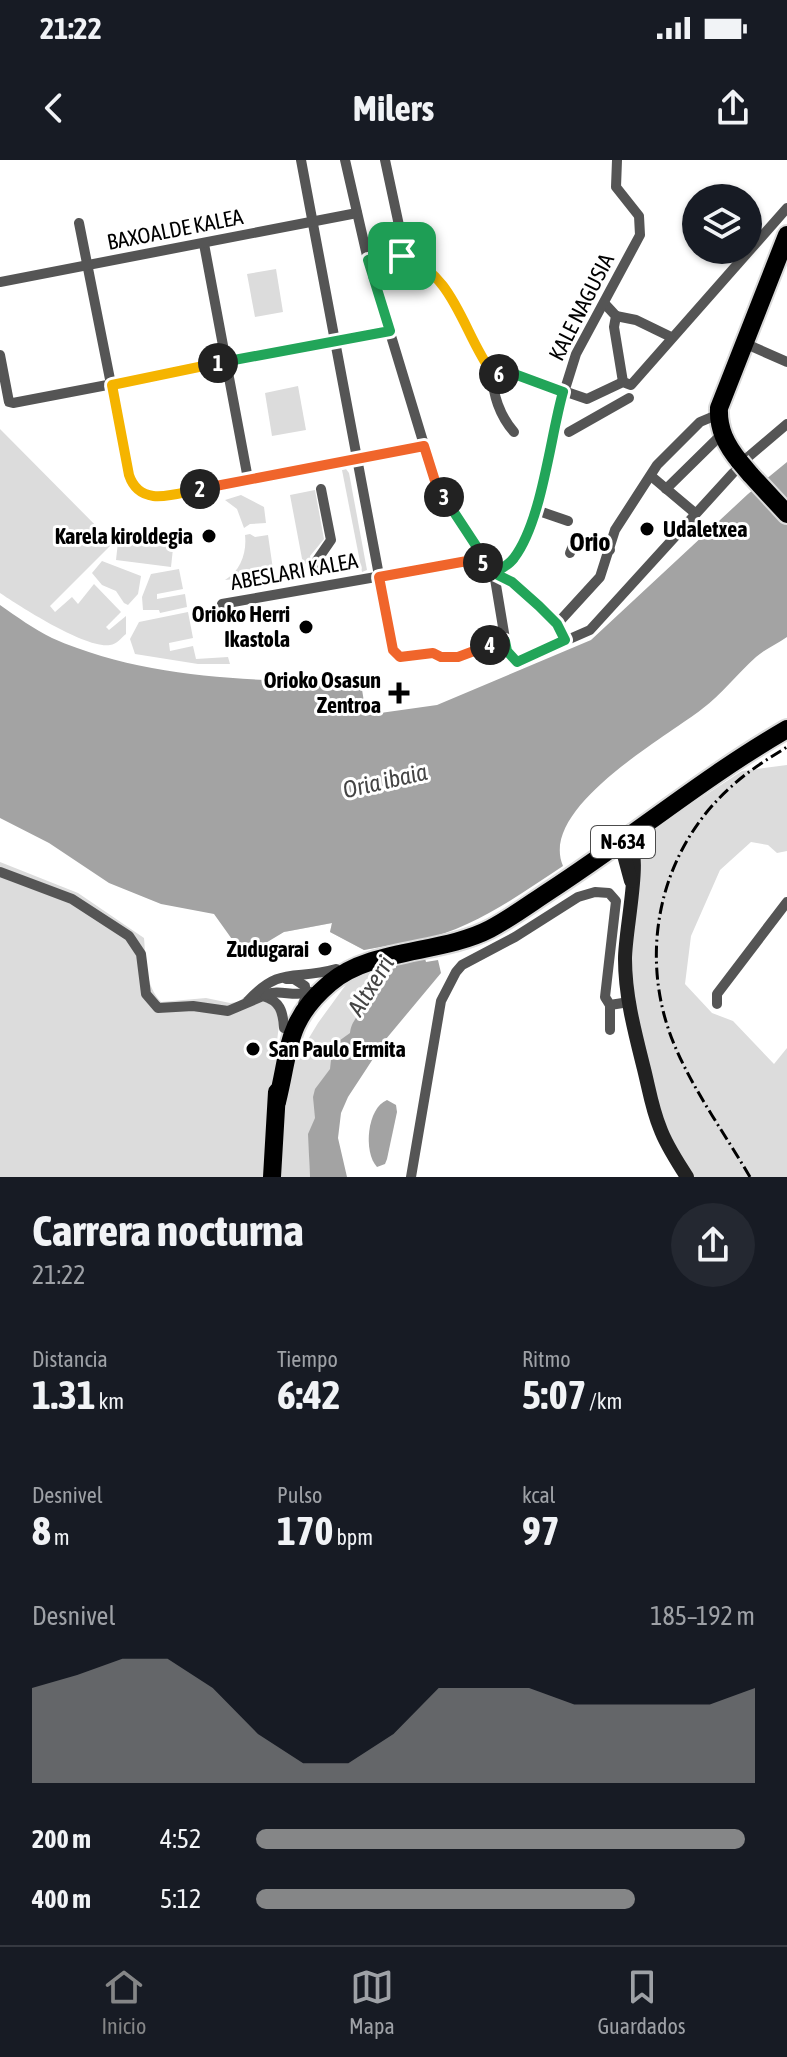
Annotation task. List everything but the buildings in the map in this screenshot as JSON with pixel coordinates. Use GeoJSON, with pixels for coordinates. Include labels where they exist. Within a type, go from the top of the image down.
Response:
{"type":"FeatureCollection","features":[{"type":"Feature","properties":{"kind":"highway"},"geometry":{"type":"LineString","coordinates":[[786,240],[721,401],[719,414],[722,434],[742,467],[787,514]]}},
{"type":"Feature","properties":{"kind":"highway","name":"N-634"},"geometry":{"type":"LineString","coordinates":[[272,1177],[286,1035],[306,994],[357,960],[380,960],[451,943],[492,928],[625,841],[712,775],[787,729]]}},
{"type":"Feature","properties":{"kind":"highway","name":"N-634"},"geometry":{"type":"LineString","coordinates":[[286,1035],[334,976]]}},
{"type":"Feature","properties":{"kind":"street"},"geometry":{"type":"LineString","coordinates":[[301,160],[396,654],[400,657],[433,653],[441,657],[458,657],[505,641]]}},
{"type":"Feature","properties":{"kind":"street"},"geometry":{"type":"LineString","coordinates":[[345,160],[368,260],[435,481],[491,569],[512,582],[557,624],[565,640]]}},
{"type":"Feature","properties":{"kind":"street"},"geometry":{"type":"LineString","coordinates":[[385,160],[400,230],[402,256]]}},
{"type":"Feature","properties":{"kind":"street","name":"KALE NAGUSIA"},"geometry":{"type":"LineString","coordinates":[[491,569],[513,561],[536,510],[563,392],[576,354],[640,235],[639,216],[616,187],[617,160]]}},
{"type":"Feature","properties":{"kind":"street"},"geometry":{"type":"LineString","coordinates":[[493,374],[517,375],[587,399],[623,382],[631,385],[787,208]]}},
{"type":"Feature","properties":{"kind":"street","name":"BAXOALDE KALEA"},"geometry":{"type":"LineString","coordinates":[[0,282],[357,213]]}},
{"type":"Feature","properties":{"kind":"street"},"geometry":{"type":"LineString","coordinates":[[79,223],[129,475],[134,487],[145,496],[155,497],[424,446]]}},
{"type":"Feature","properties":{"kind":"street"},"geometry":{"type":"LineString","coordinates":[[204,244],[248,479]]}},
{"type":"Feature","properties":{"kind":"street"},"geometry":{"type":"LineString","coordinates":[[368,260],[402,256],[420,264],[442,281],[481,358],[493,374],[495,394],[507,424],[514,432]]}},
{"type":"Feature","properties":{"kind":"street"},"geometry":{"type":"LineString","coordinates":[[604,303],[616,316],[636,320],[671,337]]}},
{"type":"Feature","properties":{"kind":"street"},"geometry":{"type":"LineString","coordinates":[[616,316],[614,327],[623,382]]}},
{"type":"Feature","properties":{"kind":"street"},"geometry":{"type":"LineString","coordinates":[[0,355],[9,402],[22,402],[390,331]]}},
{"type":"Feature","properties":{"kind":"street"},"geometry":{"type":"LineString","coordinates":[[744,343],[786,359]]}},
{"type":"Feature","properties":{"kind":"street"},"geometry":{"type":"LineString","coordinates":[[569,432],[629,398]]}},
{"type":"Feature","properties":{"kind":"street"},"geometry":{"type":"LineString","coordinates":[[557,624],[600,577],[624,514],[667,453],[700,422],[719,414]]}},
{"type":"Feature","properties":{"kind":"street"},"geometry":{"type":"LineString","coordinates":[[491,569],[507,651],[517,662],[590,630],[695,513],[787,424]]}},
{"type":"Feature","properties":{"kind":"street"},"geometry":{"type":"LineString","coordinates":[[666,489],[722,434]]}},
{"type":"Feature","properties":{"kind":"street"},"geometry":{"type":"LineString","coordinates":[[651,476],[695,513]]}},
{"type":"Feature","properties":{"kind":"street"},"geometry":{"type":"LineString","coordinates":[[312,589],[312,570],[331,540],[321,489]]}},
{"type":"Feature","properties":{"kind":"street"},"geometry":{"type":"LineString","coordinates":[[536,510],[568,521]]}},
{"type":"Feature","properties":{"kind":"street"},"geometry":{"type":"LineString","coordinates":[[570,553],[574,543],[583,541],[609,550]]}},
{"type":"Feature","properties":{"kind":"street"},"geometry":{"type":"LineString","coordinates":[[467,561],[471,557],[473,543]]}},
{"type":"Feature","properties":{"kind":"street","name":"ABESLARI KALEA"},"geometry":{"type":"LineString","coordinates":[[222,604],[467,561],[491,569]]}},
{"type":"Feature","properties":{"kind":"street"},"geometry":{"type":"LineString","coordinates":[[625,841],[634,845],[636,864],[629,874],[625,960],[629,1002],[660,1129],[687,1177]]}},
{"type":"Feature","properties":{"kind":"street"},"geometry":{"type":"LineString","coordinates":[[604,855],[629,874]]}},
{"type":"Feature","properties":{"kind":"street"},"geometry":{"type":"LineString","coordinates":[[0,872],[72,899],[129,936],[141,954],[146,994],[158,1008],[193,1006],[228,1011],[237,1009],[282,976],[334,976]]}},
{"type":"Feature","properties":{"kind":"street"},"geometry":{"type":"LineString","coordinates":[[411,1177],[441,1001],[462,965],[515,937],[578,897],[595,892],[609,893],[616,901],[605,997],[610,1005],[610,1030]]}},
{"type":"Feature","properties":{"kind":"street"},"geometry":{"type":"LineString","coordinates":[[717,1004],[717,994],[787,902]]}},
{"type":"Feature","properties":{"kind":"street"},"geometry":{"type":"LineString","coordinates":[[263,991],[294,979],[305,986],[306,994]]}},
{"type":"Feature","properties":{"kind":"street"},"geometry":{"type":"LineString","coordinates":[[263,991],[278,1004],[286,1035]]}},
{"type":"Feature","properties":{"kind":"street"},"geometry":{"type":"LineString","coordinates":[[610,1005],[629,1002]]}},
{"type":"Feature","properties":{"kind":"shaded area"},"geometry":{"type":"Polygon","coordinates":[[[276,269],[283,312],[255,317],[247,274],[276,269]]]}},
{"type":"Feature","properties":{"kind":"shaded area"},"geometry":{"type":"Polygon","coordinates":[[[298,386],[306,430],[272,436],[265,393],[298,386]]]}},
{"type":"Feature","properties":{"kind":"shaded area"},"geometry":{"type":"Polygon","coordinates":[[[0,429],[113,543],[50,606],[55,612],[72,597],[78,604],[94,584],[121,612],[106,627],[109,630],[126,616],[126,634],[115,643],[86,641],[38,617],[0,593],[0,429]]]}},
{"type":"Feature","properties":{"kind":"shaded area"},"geometry":{"type":"Polygon","coordinates":[[[346,469],[367,570],[362,572],[342,470],[346,469]]]}},
{"type":"Feature","properties":{"kind":"shaded area"},"geometry":{"type":"Polygon","coordinates":[[[315,490],[324,539],[310,556],[311,563],[303,564],[290,495],[315,490]]]}},
{"type":"Feature","properties":{"kind":"shaded area"},"geometry":{"type":"Polygon","coordinates":[[[241,495],[264,507],[266,523],[250,524],[244,528],[237,509],[225,500],[241,495]]]}},
{"type":"Feature","properties":{"kind":"shaded area"},"geometry":{"type":"Polygon","coordinates":[[[119,533],[174,539],[171,567],[116,560],[119,533]]]}},
{"type":"Feature","properties":{"kind":"shaded area"},"geometry":{"type":"Polygon","coordinates":[[[245,535],[255,537],[268,535],[275,583],[240,589],[235,579],[225,580],[239,566],[244,554],[245,535]]]}},
{"type":"Feature","properties":{"kind":"shaded area"},"geometry":{"type":"Polygon","coordinates":[[[102,561],[141,576],[138,594],[128,605],[116,591],[102,585],[92,573],[102,561]]]}},
{"type":"Feature","properties":{"kind":"shaded area"},"geometry":{"type":"Polygon","coordinates":[[[179,569],[183,589],[157,594],[157,599],[185,594],[187,607],[160,613],[159,610],[143,610],[142,597],[151,574],[179,569]]]}},
{"type":"Feature","properties":{"kind":"shaded area"},"geometry":{"type":"Polygon","coordinates":[[[188,612],[193,638],[169,643],[170,651],[193,646],[196,659],[228,657],[230,664],[198,664],[135,654],[130,639],[139,622],[188,612]]]}},
{"type":"Feature","properties":{"kind":"shaded area"},"geometry":{"type":"Polygon","coordinates":[[[787,765],[787,851],[777,853],[768,845],[751,842],[720,870],[691,936],[685,984],[712,1013],[733,1021],[774,1064],[787,1048],[787,1177],[683,1177],[652,1121],[623,994],[637,844],[742,771],[787,765]]]}},
{"type":"Feature","properties":{"kind":"shaded area"},"geometry":{"type":"Polygon","coordinates":[[[0,862],[78,893],[144,938],[149,980],[161,1002],[206,998],[230,1003],[239,1002],[244,997],[272,1002],[280,1017],[276,1049],[286,1076],[318,1023],[350,979],[355,975],[396,968],[391,945],[364,950],[330,932],[332,923],[284,932],[375,894],[401,967],[309,1143],[310,1177],[0,1177],[0,862]]]}},
{"type":"Feature","properties":{"kind":"water"},"geometry":{"type":"Polygon","coordinates":[[[787,462],[787,637],[760,654],[709,703],[635,756],[586,798],[569,821],[560,844],[563,866],[477,919],[420,940],[426,962],[438,960],[441,973],[386,1039],[348,1097],[341,1113],[338,1138],[347,1177],[310,1177],[308,1134],[315,1118],[313,1097],[315,1089],[330,1069],[329,1048],[350,1033],[367,994],[370,973],[396,968],[391,945],[364,950],[330,932],[332,923],[284,932],[244,956],[214,914],[161,904],[109,883],[49,843],[0,818],[0,605],[52,638],[127,663],[204,676],[361,683],[366,715],[437,705],[591,640],[748,494],[787,462]]]}},
{"type":"Feature","properties":{"kind":"water"},"geometry":{"type":"Polygon","coordinates":[[[387,1100],[396,1105],[397,1112],[387,1159],[385,1164],[377,1167],[370,1151],[369,1131],[375,1112],[387,1100]]]}},
{"type":"Feature","properties":{"kind":"railway"},"geometry":{"type":"LineString","coordinates":[[750,1177],[700,1095],[674,1044],[663,1010],[657,975],[657,940],[662,906],[672,872],[687,841],[707,812],[732,786],[787,747]]}},
{"type":"Feature","properties":{"kind":"place","name":"Udaletxea"},"geometry":{"type":"Point","coordinates":[647,529]}},
{"type":"Feature","properties":{"kind":"place","name":"Karela kiroldegia"},"geometry":{"type":"Point","coordinates":[209,536]}},
{"type":"Feature","properties":{"kind":"place","name":"Orioko Herri Ikastola"},"geometry":{"type":"Point","coordinates":[306,627]}},
{"type":"Feature","properties":{"kind":"place","name":"Orioko Osasun Zentroa"},"geometry":{"type":"Point","coordinates":[399,693]}},
{"type":"Feature","properties":{"kind":"place","name":"Zudugarai"},"geometry":{"type":"Point","coordinates":[325,949]}},
{"type":"Feature","properties":{"kind":"place","name":"San Paulo Ermita"},"geometry":{"type":"Point","coordinates":[253,1049]}},
{"type":"Feature","properties":{"kind":"district","name":"Orio"},"geometry":{"type":"Point","coordinates":[590,542]}},
{"type":"Feature","properties":{"kind":"route"},"geometry":{"type":"LineString","coordinates":[[402,256],[368,260],[390,331],[112,385],[129,475],[139,492],[155,497],[424,446],[443,496],[494,573],[512,582],[539,606],[557,624],[565,640],[517,662],[507,651],[505,641],[458,657],[441,657],[433,653],[400,657],[393,650],[379,577],[467,561],[488,564],[494,573],[513,561],[536,510],[563,392],[517,375],[493,374],[481,358],[442,281],[420,264],[402,256]]}},
{"type":"Feature","properties":{"kind":"water label","name":"Oria ibaia"},"geometry":{"type":"Point","coordinates":[385,781]}},
{"type":"Feature","properties":{"kind":"water label","name":"Altxerri"},"geometry":{"type":"Point","coordinates":[371,986]}}]}
